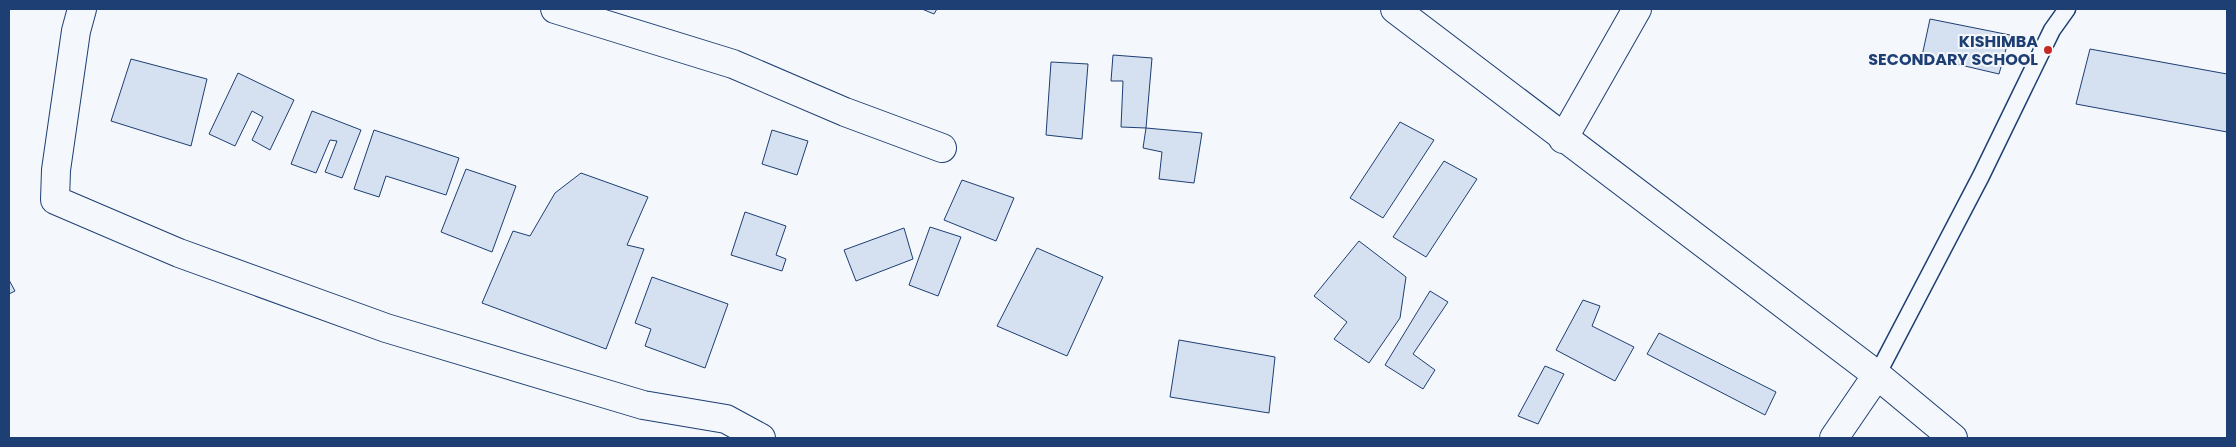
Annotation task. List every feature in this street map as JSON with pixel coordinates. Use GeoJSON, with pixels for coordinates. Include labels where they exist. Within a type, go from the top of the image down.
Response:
{"type":"FeatureCollection","features":[{"type":"Feature","properties":{"kind":"street"},"geometry":{"type":"LineString","coordinates":[[82,9],[76,31],[56,170],[55,200],[179,254],[386,328],[643,406],[726,419],[761,438]]}},
{"type":"Feature","properties":{"kind":"street"},"geometry":{"type":"LineString","coordinates":[[555,9],[733,64],[844,112],[942,148]]}},
{"type":"Feature","properties":{"kind":"street"},"geometry":{"type":"LineString","coordinates":[[1395,9],[1877,375],[1953,438]]}},
{"type":"Feature","properties":{"kind":"street"},"geometry":{"type":"LineString","coordinates":[[1563,138],[1637,9]]}},
{"type":"Feature","properties":{"kind":"street"},"geometry":{"type":"LineString","coordinates":[[1834,438],[1877,375]]}},
{"type":"Feature","properties":{"kind":"lane"},"geometry":{"type":"LineString","coordinates":[[1877,375],[1981,176],[2052,30],[2067,9]]}},
{"type":"Feature","properties":{"kind":"building"},"geometry":{"type":"Polygon","coordinates":[[[922,9],[937,9],[934,14],[922,9]]]}},
{"type":"Feature","properties":{"kind":"building"},"geometry":{"type":"Polygon","coordinates":[[[1930,19],[2010,35],[1999,74],[1922,56],[1930,19]]]}},
{"type":"Feature","properties":{"kind":"building"},"geometry":{"type":"Polygon","coordinates":[[[2090,49],[2227,74],[2227,132],[2076,104],[2090,49]]]}},
{"type":"Feature","properties":{"kind":"building"},"geometry":{"type":"Polygon","coordinates":[[[1113,55],[1152,58],[1146,128],[1121,127],[1123,81],[1111,81],[1113,55]]]}},
{"type":"Feature","properties":{"kind":"building"},"geometry":{"type":"Polygon","coordinates":[[[131,59],[207,79],[191,146],[111,121],[131,59]]]}},
{"type":"Feature","properties":{"kind":"building"},"geometry":{"type":"Polygon","coordinates":[[[1051,62],[1088,64],[1082,139],[1046,135],[1051,62]]]}},
{"type":"Feature","properties":{"kind":"building"},"geometry":{"type":"Polygon","coordinates":[[[238,73],[294,100],[270,150],[252,140],[263,117],[252,111],[235,146],[209,134],[238,73]]]}},
{"type":"Feature","properties":{"kind":"building"},"geometry":{"type":"Polygon","coordinates":[[[312,111],[361,130],[342,178],[325,172],[337,141],[330,140],[316,173],[291,164],[312,111]]]}},
{"type":"Feature","properties":{"kind":"building"},"geometry":{"type":"Polygon","coordinates":[[[1400,122],[1434,140],[1383,218],[1350,198],[1400,122]]]}},
{"type":"Feature","properties":{"kind":"building"},"geometry":{"type":"Polygon","coordinates":[[[1146,128],[1202,133],[1194,183],[1159,179],[1162,152],[1143,148],[1146,128]]]}},
{"type":"Feature","properties":{"kind":"building"},"geometry":{"type":"Polygon","coordinates":[[[374,130],[459,158],[446,195],[386,176],[379,197],[354,189],[374,130]]]}},
{"type":"Feature","properties":{"kind":"building"},"geometry":{"type":"Polygon","coordinates":[[[772,130],[808,141],[797,175],[762,164],[772,130]]]}},
{"type":"Feature","properties":{"kind":"building"},"geometry":{"type":"Polygon","coordinates":[[[1444,161],[1477,179],[1426,257],[1393,237],[1444,161]]]}},
{"type":"Feature","properties":{"kind":"building"},"geometry":{"type":"Polygon","coordinates":[[[466,169],[516,186],[492,252],[441,232],[466,169]]]}},
{"type":"Feature","properties":{"kind":"building"},"geometry":{"type":"Polygon","coordinates":[[[581,173],[648,197],[627,245],[644,249],[606,349],[482,303],[513,231],[530,236],[555,193],[581,173]]]}},
{"type":"Feature","properties":{"kind":"building"},"geometry":{"type":"Polygon","coordinates":[[[962,180],[1014,198],[996,241],[944,220],[962,180]]]}},
{"type":"Feature","properties":{"kind":"building"},"geometry":{"type":"Polygon","coordinates":[[[745,212],[786,226],[776,255],[786,259],[782,271],[731,255],[745,212]]]}},
{"type":"Feature","properties":{"kind":"building"},"geometry":{"type":"Polygon","coordinates":[[[930,227],[961,237],[938,296],[909,285],[930,227]]]}},
{"type":"Feature","properties":{"kind":"building"},"geometry":{"type":"Polygon","coordinates":[[[904,228],[913,259],[856,281],[844,250],[904,228]]]}},
{"type":"Feature","properties":{"kind":"building"},"geometry":{"type":"Polygon","coordinates":[[[1359,241],[1406,277],[1400,318],[1369,363],[1334,339],[1347,322],[1314,296],[1359,241]]]}},
{"type":"Feature","properties":{"kind":"building"},"geometry":{"type":"Polygon","coordinates":[[[1037,248],[1103,277],[1067,356],[997,326],[1037,248]]]}},
{"type":"Feature","properties":{"kind":"building"},"geometry":{"type":"Polygon","coordinates":[[[652,277],[728,304],[705,368],[645,346],[651,329],[635,323],[652,277]]]}},
{"type":"Feature","properties":{"kind":"building"},"geometry":{"type":"Polygon","coordinates":[[[9,280],[15,291],[9,294],[9,280]]]}},
{"type":"Feature","properties":{"kind":"building"},"geometry":{"type":"Polygon","coordinates":[[[1430,291],[1448,302],[1413,354],[1435,370],[1423,389],[1385,365],[1430,291]]]}},
{"type":"Feature","properties":{"kind":"building"},"geometry":{"type":"Polygon","coordinates":[[[1583,300],[1600,306],[1592,326],[1634,347],[1615,381],[1556,350],[1583,300]]]}},
{"type":"Feature","properties":{"kind":"building"},"geometry":{"type":"Polygon","coordinates":[[[1659,333],[1776,392],[1765,415],[1647,354],[1659,333]]]}},
{"type":"Feature","properties":{"kind":"building"},"geometry":{"type":"Polygon","coordinates":[[[1179,340],[1275,357],[1269,413],[1170,397],[1179,340]]]}},
{"type":"Feature","properties":{"kind":"building"},"geometry":{"type":"Polygon","coordinates":[[[1545,366],[1564,374],[1538,424],[1518,416],[1545,366]]]}},
{"type":"Feature","properties":{"kind":"place","name":"KISHIMBA SECONDARY SCHOOL"},"geometry":{"type":"Point","coordinates":[2048,50]}}]}
